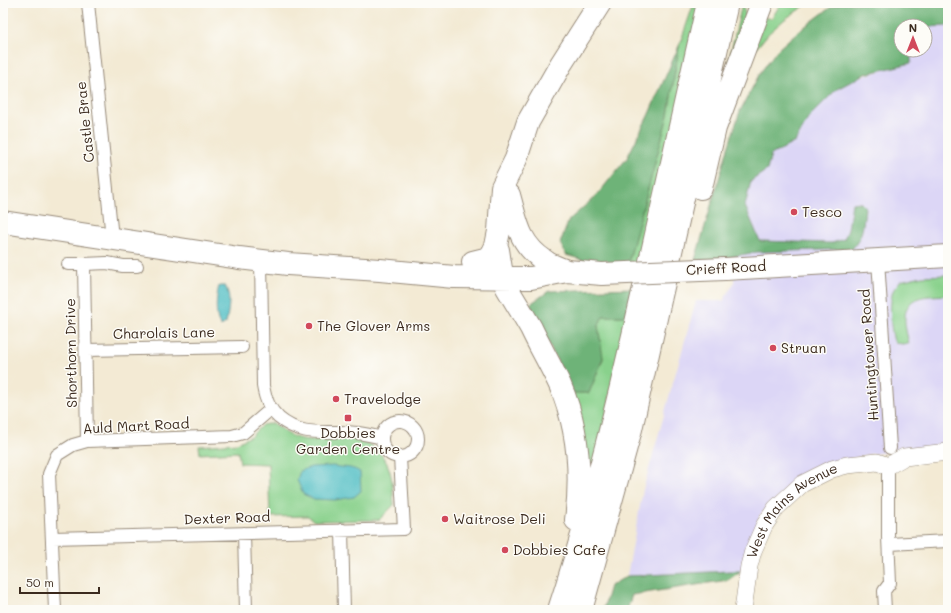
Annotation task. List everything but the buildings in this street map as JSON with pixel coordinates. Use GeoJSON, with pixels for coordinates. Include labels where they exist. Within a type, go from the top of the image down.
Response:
{"type":"FeatureCollection","features":[{"type":"Feature","properties":{"kind":"highway"},"geometry":{"type":"LineString","coordinates":[[506,265],[511,239],[510,195],[516,159],[528,122],[561,64],[600,3]]}},
{"type":"Feature","properties":{"kind":"highway"},"geometry":{"type":"LineString","coordinates":[[563,600],[613,424],[644,295],[708,3]]}},
{"type":"Feature","properties":{"kind":"highway"},"geometry":{"type":"LineString","coordinates":[[631,429],[727,3]]}},
{"type":"Feature","properties":{"kind":"highway"},"geometry":{"type":"LineString","coordinates":[[581,610],[631,429],[668,308],[697,205],[715,128],[762,3]]}},
{"type":"Feature","properties":{"kind":"highway"},"geometry":{"type":"LineString","coordinates":[[516,159],[502,187],[506,284],[560,385],[577,441],[579,498],[563,600]]}},
{"type":"Feature","properties":{"kind":"highway"},"geometry":{"type":"LineString","coordinates":[[510,195],[520,233],[531,250],[546,262],[567,271]]}},
{"type":"Feature","properties":{"kind":"highway"},"geometry":{"type":"LineString","coordinates":[[3,222],[288,264],[380,270],[454,277],[506,265]]}},
{"type":"Feature","properties":{"kind":"highway","name":"Crieff Road"},"geometry":{"type":"LineString","coordinates":[[506,265],[531,278],[567,271],[602,274],[948,256]]}},
{"type":"Feature","properties":{"kind":"highway"},"geometry":{"type":"LineString","coordinates":[[380,270],[473,262],[506,265]]}},
{"type":"Feature","properties":{"kind":"street","name":"Castle Brae"},"geometry":{"type":"LineString","coordinates":[[88,3],[112,238]]}},
{"type":"Feature","properties":{"kind":"street","name":"Huntingtower Road"},"geometry":{"type":"LineString","coordinates":[[878,260],[890,448]]}},
{"type":"Feature","properties":{"kind":"street"},"geometry":{"type":"LineString","coordinates":[[262,261],[263,386],[265,398],[271,409],[287,424],[308,432],[359,433],[382,438]]}},
{"type":"Feature","properties":{"kind":"street"},"geometry":{"type":"LineString","coordinates":[[68,264],[107,263],[123,266],[137,266]]}},
{"type":"Feature","properties":{"kind":"street","name":"Shorthorn Drive"},"geometry":{"type":"LineString","coordinates":[[84,264],[87,441]]}},
{"type":"Feature","properties":{"kind":"street","name":"Charolais Lane"},"geometry":{"type":"LineString","coordinates":[[86,350],[242,347]]}},
{"type":"Feature","properties":{"kind":"street","name":"Auld Mart Road"},"geometry":{"type":"LineString","coordinates":[[55,610],[49,474],[57,454],[73,445],[87,441],[232,436],[243,433],[271,409]]}},
{"type":"Feature","properties":{"kind":"street"},"geometry":{"type":"LineString","coordinates":[[396,421],[402,421],[412,425],[418,435],[417,446],[410,454],[400,457],[394,456],[385,449],[382,438],[386,428],[396,421]]}},
{"type":"Feature","properties":{"kind":"street"},"geometry":{"type":"LineString","coordinates":[[885,610],[884,592],[890,583],[888,466],[904,457],[948,452]]}},
{"type":"Feature","properties":{"kind":"street","name":"Dexter Road"},"geometry":{"type":"LineString","coordinates":[[52,538],[404,529],[400,457]]}},
{"type":"Feature","properties":{"kind":"street","name":"West Mains Avenue"},"geometry":{"type":"LineString","coordinates":[[743,610],[753,552],[764,526],[776,508],[802,484],[832,469],[847,465],[877,462],[888,466]]}},
{"type":"Feature","properties":{"kind":"street"},"geometry":{"type":"LineString","coordinates":[[342,530],[344,610]]}},
{"type":"Feature","properties":{"kind":"street"},"geometry":{"type":"LineString","coordinates":[[244,533],[246,610]]}},
{"type":"Feature","properties":{"kind":"street"},"geometry":{"type":"LineString","coordinates":[[889,544],[948,541]]}},
{"type":"Feature","properties":{"kind":"shaded area"},"geometry":{"type":"Polygon","coordinates":[[[948,23],[948,446],[871,454],[810,469],[760,515],[741,571],[627,576],[643,490],[696,301],[723,301],[734,283],[736,215],[740,189],[833,85],[908,63],[908,58],[933,58],[933,25],[948,23]]]}},
{"type":"Feature","properties":{"kind":"green space"},"geometry":{"type":"Polygon","coordinates":[[[694,3],[703,3],[646,263],[628,263],[668,115],[679,46],[694,3]]]}},
{"type":"Feature","properties":{"kind":"green space"},"geometry":{"type":"Polygon","coordinates":[[[781,3],[809,3],[785,19],[769,33],[748,58],[700,186],[742,4],[746,16],[772,18],[781,3]]]}},
{"type":"Feature","properties":{"kind":"green space"},"geometry":{"type":"Polygon","coordinates":[[[842,3],[948,3],[948,26],[933,27],[933,18],[893,18],[893,58],[911,58],[911,63],[865,74],[837,89],[809,117],[795,142],[771,155],[767,170],[751,181],[745,206],[760,241],[832,243],[844,239],[848,230],[852,203],[860,202],[865,207],[863,225],[859,239],[852,249],[757,252],[735,256],[720,261],[695,260],[740,111],[760,73],[777,50],[795,34],[831,7],[842,3]]]}},
{"type":"Feature","properties":{"kind":"green space"},"geometry":{"type":"Polygon","coordinates":[[[679,46],[668,115],[628,263],[600,265],[566,255],[560,243],[569,220],[597,195],[627,158],[648,116],[679,46]]]}},
{"type":"Feature","properties":{"kind":"green space"},"geometry":{"type":"Polygon","coordinates":[[[948,275],[948,295],[922,297],[908,305],[905,324],[909,343],[895,343],[891,325],[891,302],[895,287],[900,281],[922,276],[948,275]]]}},
{"type":"Feature","properties":{"kind":"green space"},"geometry":{"type":"Polygon","coordinates":[[[633,288],[626,316],[603,316],[598,326],[603,358],[589,393],[572,393],[530,304],[549,291],[633,288]]]}},
{"type":"Feature","properties":{"kind":"green space"},"geometry":{"type":"Polygon","coordinates":[[[603,316],[626,316],[584,526],[572,393],[589,393],[603,359],[598,326],[603,316]]]}},
{"type":"Feature","properties":{"kind":"green space"},"geometry":{"type":"Polygon","coordinates":[[[273,423],[286,433],[298,438],[313,440],[351,437],[370,445],[383,457],[390,471],[394,505],[379,520],[314,521],[308,516],[270,517],[268,464],[240,463],[238,452],[200,454],[199,446],[237,443],[251,436],[262,425],[273,423]]]}},
{"type":"Feature","properties":{"kind":"green space"},"geometry":{"type":"Polygon","coordinates":[[[741,571],[728,580],[632,595],[627,610],[603,610],[610,586],[627,576],[741,571]]]}},
{"type":"Feature","properties":{"kind":"water"},"geometry":{"type":"Polygon","coordinates":[[[219,286],[225,286],[229,299],[226,323],[221,326],[216,312],[216,301],[219,286]]]}},
{"type":"Feature","properties":{"kind":"water"},"geometry":{"type":"Polygon","coordinates":[[[333,466],[350,468],[360,472],[361,491],[354,497],[335,500],[313,499],[303,494],[297,480],[300,471],[311,467],[333,466]]]}},
{"type":"Feature","properties":{"kind":"place","name":"Tesco"},"geometry":{"type":"Point","coordinates":[794,212]}},
{"type":"Feature","properties":{"kind":"place","name":"The Glover Arms"},"geometry":{"type":"Point","coordinates":[309,326]}},
{"type":"Feature","properties":{"kind":"place","name":"Struan"},"geometry":{"type":"Point","coordinates":[773,348]}},
{"type":"Feature","properties":{"kind":"place","name":"Travelodge"},"geometry":{"type":"Point","coordinates":[336,399]}},
{"type":"Feature","properties":{"kind":"place","name":"Dobbies Garden Centre"},"geometry":{"type":"Point","coordinates":[348,418]}},
{"type":"Feature","properties":{"kind":"place","name":"Waitrose Deli"},"geometry":{"type":"Point","coordinates":[445,519]}},
{"type":"Feature","properties":{"kind":"place","name":"Dobbies Cafe"},"geometry":{"type":"Point","coordinates":[505,550]}}]}
